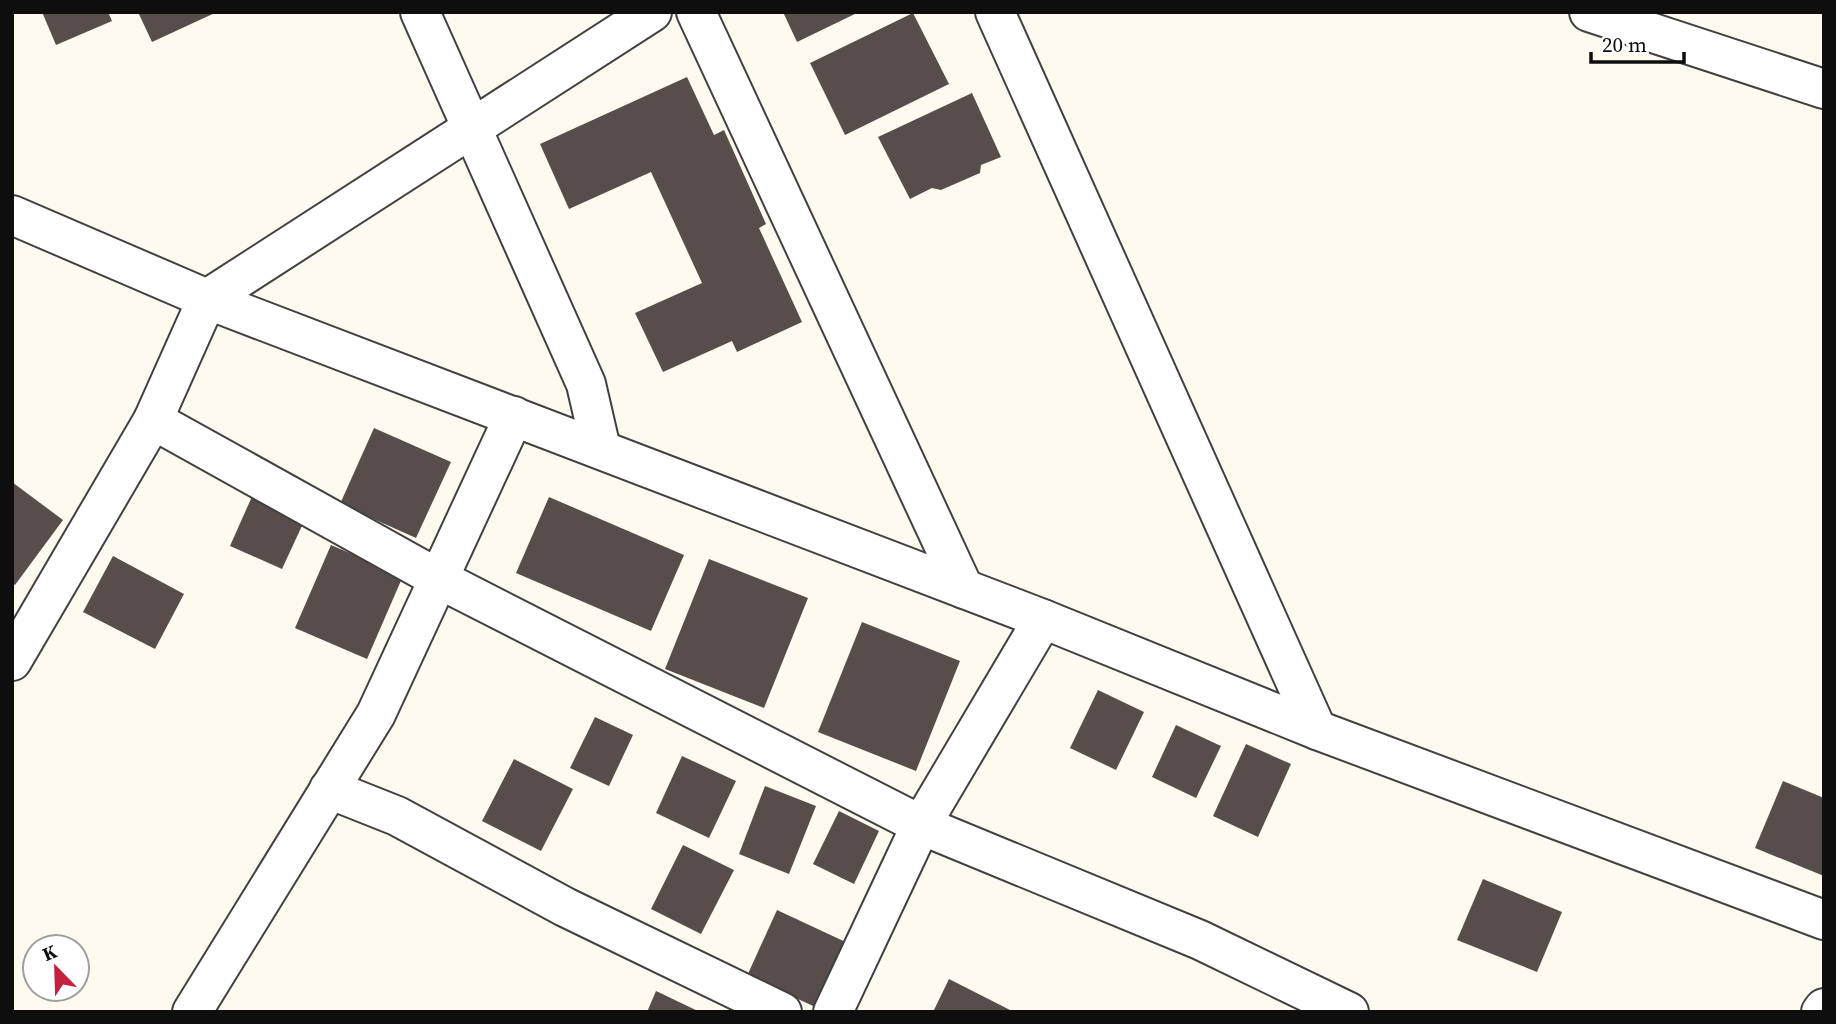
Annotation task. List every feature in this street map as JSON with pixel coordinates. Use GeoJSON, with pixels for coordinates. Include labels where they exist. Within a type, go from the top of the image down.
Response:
{"type":"FeatureCollection","features":[{"type":"Feature","properties":{"kind":"street"},"geometry":{"type":"LineString","coordinates":[[420,12],[586,384],[601,449]]}},
{"type":"Feature","properties":{"kind":"street"},"geometry":{"type":"LineString","coordinates":[[12,661],[153,420],[207,299],[652,12]]}},
{"type":"Feature","properties":{"kind":"street"},"geometry":{"type":"LineString","coordinates":[[696,12],[964,589]]}},
{"type":"Feature","properties":{"kind":"street"},"geometry":{"type":"LineString","coordinates":[[995,12],[1317,730]]}},
{"type":"Feature","properties":{"kind":"street"},"geometry":{"type":"LineString","coordinates":[[1589,12],[1824,89]]}},
{"type":"Feature","properties":{"kind":"street"},"geometry":{"type":"LineString","coordinates":[[12,215],[207,299],[1043,619],[1317,730],[1824,920]]}},
{"type":"Feature","properties":{"kind":"street"},"geometry":{"type":"LineString","coordinates":[[192,1012],[376,714],[514,416]]}},
{"type":"Feature","properties":{"kind":"street"},"geometry":{"type":"LineString","coordinates":[[153,420],[439,579],[921,825],[1200,940],[1349,1012]]}},
{"type":"Feature","properties":{"kind":"street"},"geometry":{"type":"LineString","coordinates":[[833,1012],[921,825],[1043,619]]}},
{"type":"Feature","properties":{"kind":"street"},"geometry":{"type":"LineString","coordinates":[[329,789],[397,816],[565,907],[782,1012]]}},
{"type":"Feature","properties":{"kind":"building"},"geometry":{"type":"Polygon","coordinates":[[[42,12],[108,12],[112,21],[56,45],[42,12]]]}},
{"type":"Feature","properties":{"kind":"building"},"geometry":{"type":"Polygon","coordinates":[[[138,12],[217,12],[152,42],[138,12]]]}},
{"type":"Feature","properties":{"kind":"building"},"geometry":{"type":"Polygon","coordinates":[[[783,12],[859,12],[797,42],[783,12]]]}},
{"type":"Feature","properties":{"kind":"building"},"geometry":{"type":"Polygon","coordinates":[[[913,13],[949,84],[845,135],[810,63],[913,13]]]}},
{"type":"Feature","properties":{"kind":"building"},"geometry":{"type":"Polygon","coordinates":[[[687,77],[714,135],[724,130],[766,224],[759,228],[802,322],[737,352],[732,341],[663,372],[635,313],[702,283],[651,172],[569,209],[540,144],[687,77]]]}},
{"type":"Feature","properties":{"kind":"building"},"geometry":{"type":"Polygon","coordinates":[[[972,93],[1001,157],[981,165],[980,173],[941,190],[932,188],[910,199],[878,137],[972,93]]]}},
{"type":"Feature","properties":{"kind":"building"},"geometry":{"type":"Polygon","coordinates":[[[374,428],[451,462],[416,538],[340,504],[374,428]]]}},
{"type":"Feature","properties":{"kind":"building"},"geometry":{"type":"Polygon","coordinates":[[[12,482],[63,520],[15,585],[12,583],[12,482]]]}},
{"type":"Feature","properties":{"kind":"building"},"geometry":{"type":"Polygon","coordinates":[[[254,492],[307,515],[282,569],[230,546],[254,492]]]}},
{"type":"Feature","properties":{"kind":"building"},"geometry":{"type":"Polygon","coordinates":[[[549,497],[684,555],[651,631],[516,573],[549,497]]]}},
{"type":"Feature","properties":{"kind":"building"},"geometry":{"type":"Polygon","coordinates":[[[331,545],[403,576],[367,659],[295,628],[331,545]]]}},
{"type":"Feature","properties":{"kind":"building"},"geometry":{"type":"Polygon","coordinates":[[[113,556],[184,594],[155,649],[83,612],[113,556]]]}},
{"type":"Feature","properties":{"kind":"building"},"geometry":{"type":"Polygon","coordinates":[[[709,559],[808,598],[764,708],[665,669],[709,559]]]}},
{"type":"Feature","properties":{"kind":"building"},"geometry":{"type":"Polygon","coordinates":[[[862,622],[960,661],[916,771],[818,732],[862,622]]]}},
{"type":"Feature","properties":{"kind":"building"},"geometry":{"type":"Polygon","coordinates":[[[1098,690],[1144,712],[1116,770],[1070,748],[1098,690]]]}},
{"type":"Feature","properties":{"kind":"building"},"geometry":{"type":"Polygon","coordinates":[[[595,717],[633,735],[609,786],[570,768],[595,717]]]}},
{"type":"Feature","properties":{"kind":"building"},"geometry":{"type":"Polygon","coordinates":[[[1176,725],[1221,746],[1196,798],[1152,777],[1176,725]]]}},
{"type":"Feature","properties":{"kind":"building"},"geometry":{"type":"Polygon","coordinates":[[[1246,744],[1291,764],[1258,837],[1213,816],[1246,744]]]}},
{"type":"Feature","properties":{"kind":"building"},"geometry":{"type":"Polygon","coordinates":[[[682,756],[736,781],[709,838],[656,813],[682,756]]]}},
{"type":"Feature","properties":{"kind":"building"},"geometry":{"type":"Polygon","coordinates":[[[514,759],[573,789],[541,851],[482,821],[514,759]]]}},
{"type":"Feature","properties":{"kind":"building"},"geometry":{"type":"Polygon","coordinates":[[[1783,781],[1824,798],[1824,876],[1755,848],[1783,781]]]}},
{"type":"Feature","properties":{"kind":"building"},"geometry":{"type":"Polygon","coordinates":[[[765,786],[816,806],[789,874],[739,854],[765,786]]]}},
{"type":"Feature","properties":{"kind":"building"},"geometry":{"type":"Polygon","coordinates":[[[839,811],[879,831],[854,884],[813,864],[839,811]]]}},
{"type":"Feature","properties":{"kind":"building"},"geometry":{"type":"Polygon","coordinates":[[[683,845],[734,870],[701,934],[651,909],[683,845]]]}},
{"type":"Feature","properties":{"kind":"building"},"geometry":{"type":"Polygon","coordinates":[[[1483,879],[1562,912],[1537,972],[1457,940],[1483,879]]]}},
{"type":"Feature","properties":{"kind":"building"},"geometry":{"type":"Polygon","coordinates":[[[777,910],[852,945],[822,1010],[747,976],[777,910]]]}},
{"type":"Feature","properties":{"kind":"building"},"geometry":{"type":"Polygon","coordinates":[[[949,979],[1014,1012],[933,1012],[949,979]]]}},
{"type":"Feature","properties":{"kind":"building"},"geometry":{"type":"Polygon","coordinates":[[[656,991],[700,1012],[647,1012],[656,991]]]}}]}
